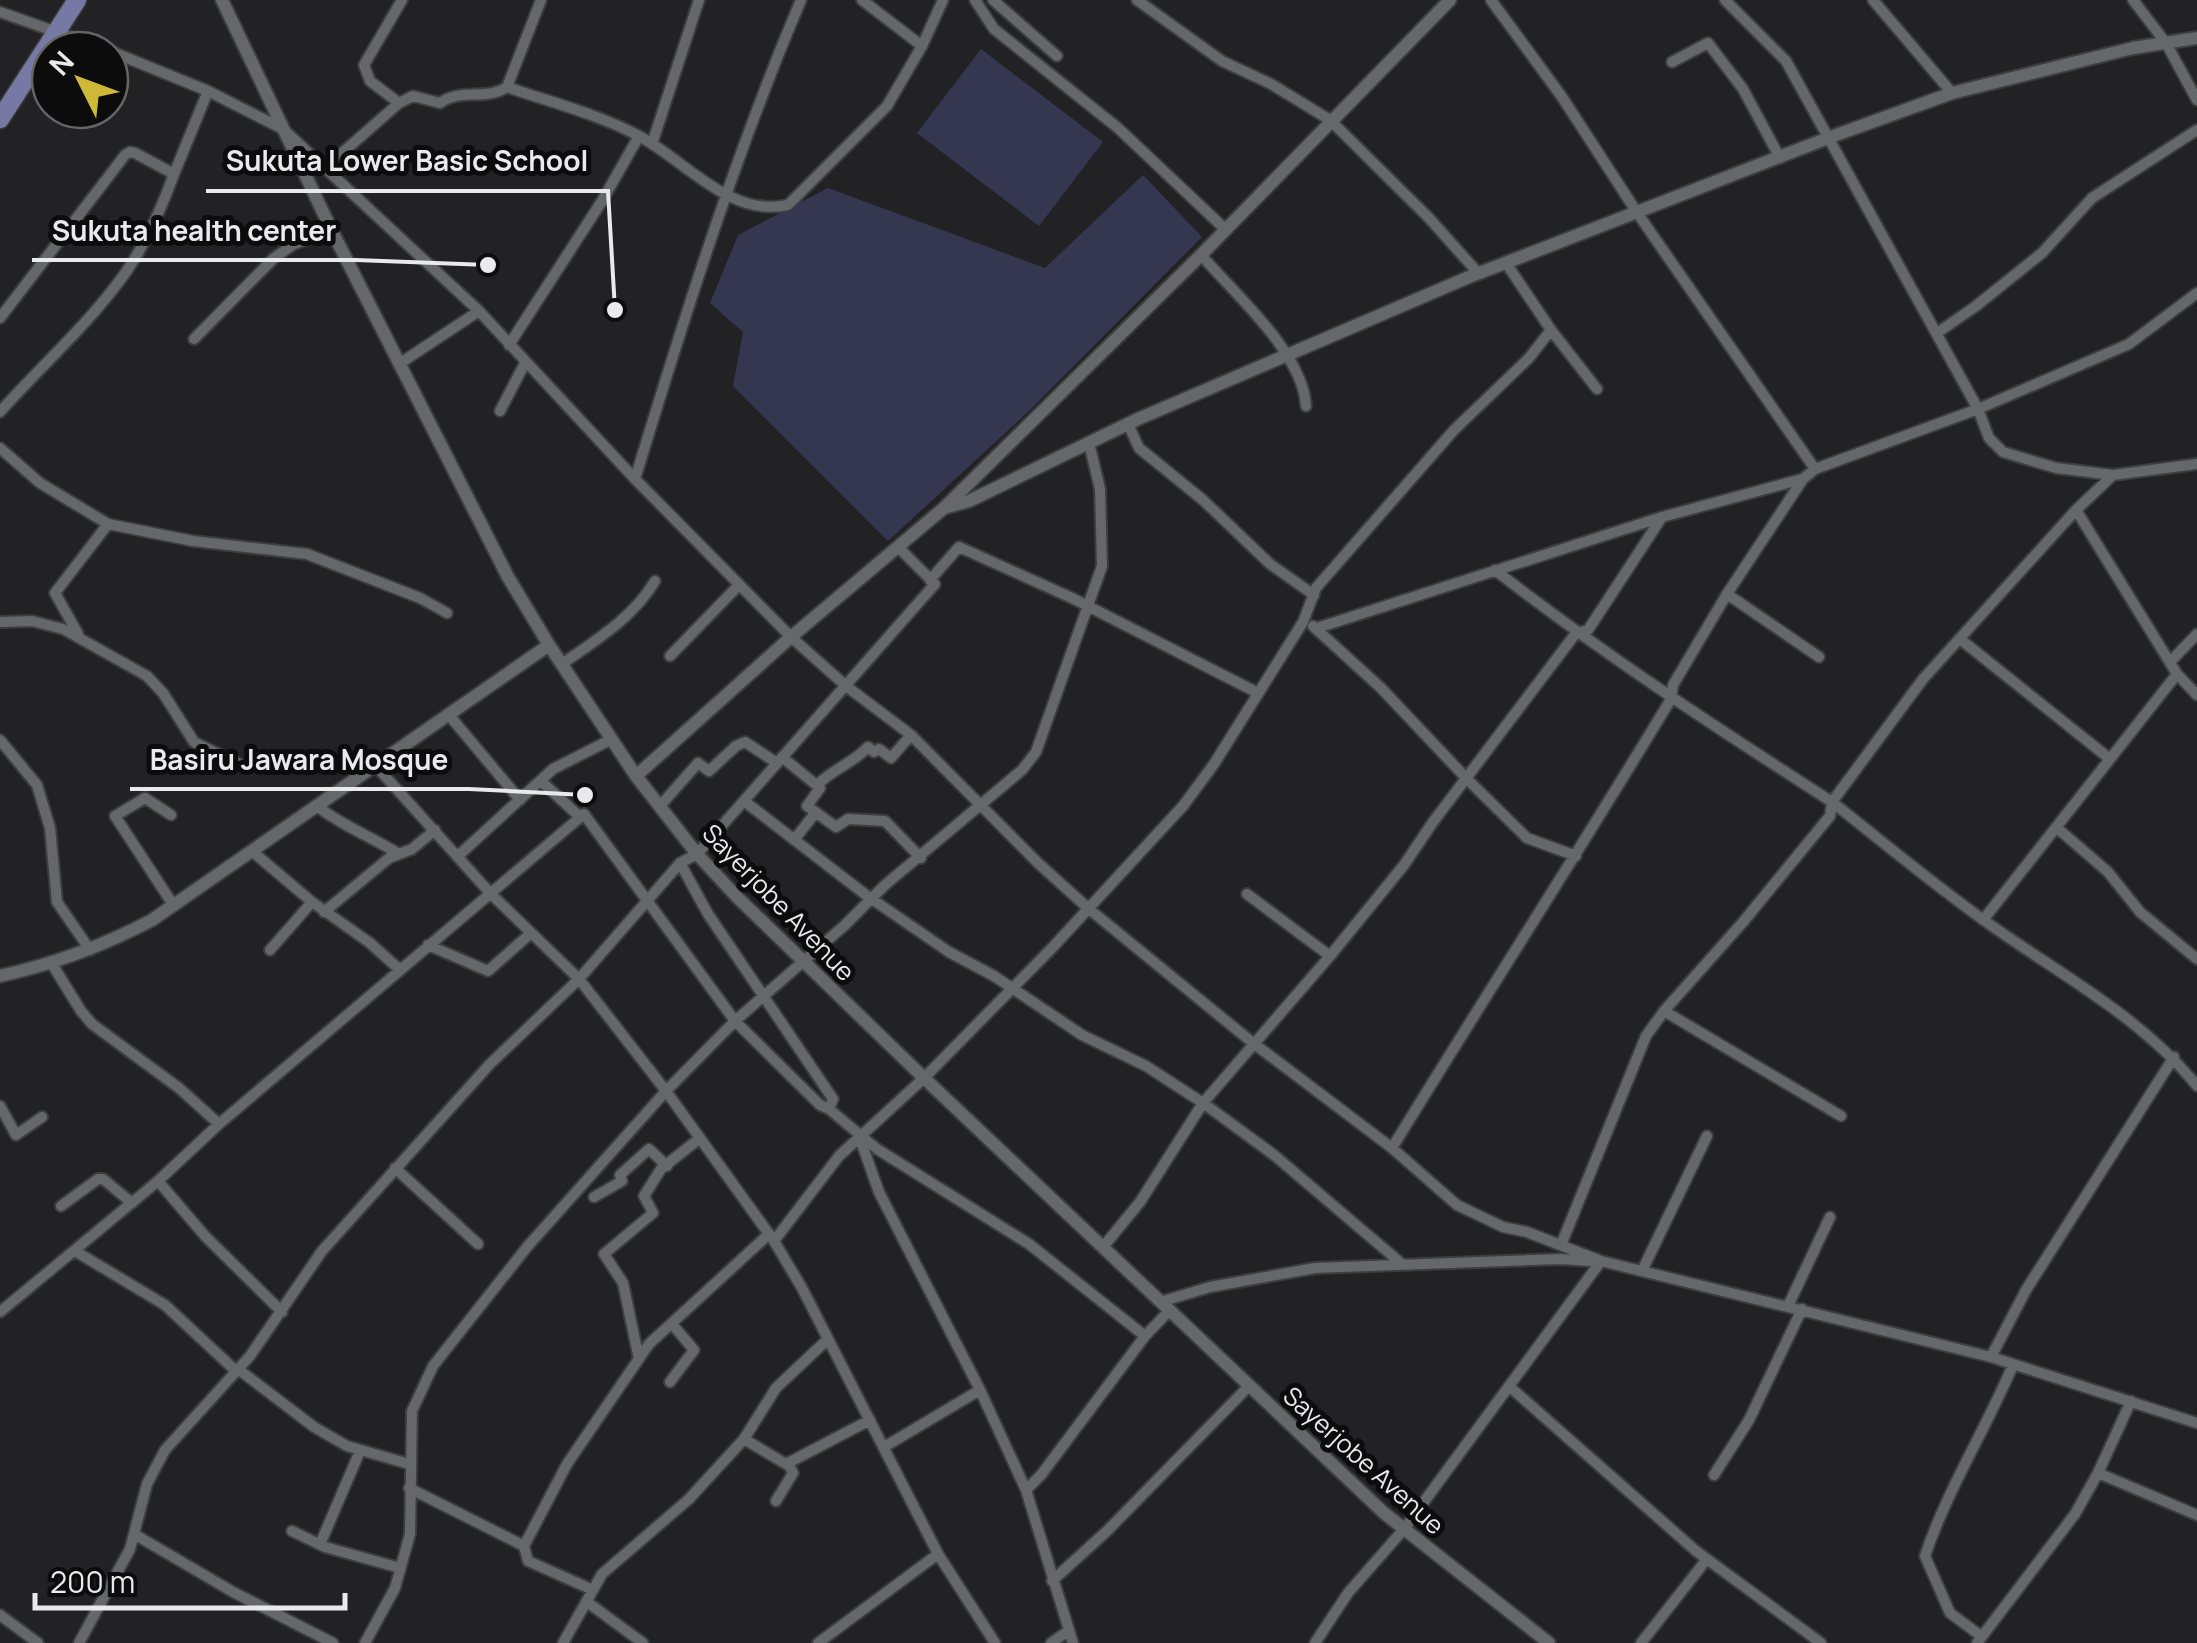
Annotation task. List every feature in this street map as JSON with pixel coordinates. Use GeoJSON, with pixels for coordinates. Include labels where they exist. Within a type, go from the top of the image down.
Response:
{"type":"FeatureCollection","features":[{"type":"Feature","properties":{"kind":"main road"},"geometry":{"type":"LineString","coordinates":[[58,30],[77,0]]}},
{"type":"Feature","properties":{"kind":"main road"},"geometry":{"type":"LineString","coordinates":[[0,119],[30,73]]}},
{"type":"Feature","properties":{"kind":"street","name":"Sayerjobe Avenue"},"geometry":{"type":"LineString","coordinates":[[222,0],[332,231],[482,529],[548,645],[636,776],[697,854],[924,1078],[1249,1386],[1404,1529],[1549,1643]]}},
{"type":"Feature","properties":{"kind":"street"},"geometry":{"type":"LineString","coordinates":[[398,104],[370,81],[364,66],[402,0]]}},
{"type":"Feature","properties":{"kind":"street"},"geometry":{"type":"LineString","coordinates":[[326,167],[412,96],[440,103],[448,97],[493,94],[507,87],[541,0]]}},
{"type":"Feature","properties":{"kind":"street"},"geometry":{"type":"LineString","coordinates":[[652,144],[699,0]]}},
{"type":"Feature","properties":{"kind":"street"},"geometry":{"type":"LineString","coordinates":[[635,479],[676,344],[801,0]]}},
{"type":"Feature","properties":{"kind":"street"},"geometry":{"type":"LineString","coordinates":[[862,0],[922,46]]}},
{"type":"Feature","properties":{"kind":"street"},"geometry":{"type":"LineString","coordinates":[[507,87],[639,136],[728,196],[768,210],[788,206],[887,106],[943,0]]}},
{"type":"Feature","properties":{"kind":"street"},"geometry":{"type":"LineString","coordinates":[[976,0],[994,29],[1118,128],[1225,229]]}},
{"type":"Feature","properties":{"kind":"street"},"geometry":{"type":"LineString","coordinates":[[993,0],[1056,56]]}},
{"type":"Feature","properties":{"kind":"street"},"geometry":{"type":"LineString","coordinates":[[1136,0],[1222,61],[1330,120],[1429,218],[1479,274]]}},
{"type":"Feature","properties":{"kind":"street"},"geometry":{"type":"LineString","coordinates":[[636,776],[791,637],[944,508],[1450,0]]}},
{"type":"Feature","properties":{"kind":"street"},"geometry":{"type":"LineString","coordinates":[[1491,0],[1562,97],[1815,469]]}},
{"type":"Feature","properties":{"kind":"street"},"geometry":{"type":"LineString","coordinates":[[1725,0],[1786,60],[1978,408],[1989,438],[2003,452],[2056,468],[2113,476],[2197,464]]}},
{"type":"Feature","properties":{"kind":"street"},"geometry":{"type":"LineString","coordinates":[[1873,0],[1952,94]]}},
{"type":"Feature","properties":{"kind":"street"},"geometry":{"type":"LineString","coordinates":[[2132,0],[2166,44],[2197,100]]}},
{"type":"Feature","properties":{"kind":"street"},"geometry":{"type":"LineString","coordinates":[[0,12],[58,30]]}},
{"type":"Feature","properties":{"kind":"street"},"geometry":{"type":"LineString","coordinates":[[944,508],[969,501],[1128,424],[1479,274],[1827,139],[1952,94],[2133,48],[2197,38]]}},
{"type":"Feature","properties":{"kind":"street"},"geometry":{"type":"LineString","coordinates":[[1672,62],[1708,43],[1743,90],[1780,158]]}},
{"type":"Feature","properties":{"kind":"street"},"geometry":{"type":"LineString","coordinates":[[130,58],[208,90],[283,129],[479,311],[635,479],[791,637],[846,686],[911,734],[1088,908],[1253,1043],[1392,1148],[1457,1205],[1503,1227],[1527,1232],[1601,1261],[1991,1357],[2197,1423]]}},
{"type":"Feature","properties":{"kind":"street"},"geometry":{"type":"LineString","coordinates":[[0,412],[127,271],[166,196],[208,90]]}},
{"type":"Feature","properties":{"kind":"street"},"geometry":{"type":"LineString","coordinates":[[1937,333],[2042,253],[2092,198],[2197,130]]}},
{"type":"Feature","properties":{"kind":"street"},"geometry":{"type":"LineString","coordinates":[[509,344],[602,202],[639,136]]}},
{"type":"Feature","properties":{"kind":"street"},"geometry":{"type":"LineString","coordinates":[[0,318],[130,152],[174,174]]}},
{"type":"Feature","properties":{"kind":"street"},"geometry":{"type":"LineString","coordinates":[[194,339],[274,258],[294,244],[332,231]]}},
{"type":"Feature","properties":{"kind":"street"},"geometry":{"type":"LineString","coordinates":[[1200,255],[1288,357],[1305,387],[1306,406]]}},
{"type":"Feature","properties":{"kind":"street"},"geometry":{"type":"LineString","coordinates":[[1506,264],[1597,389]]}},
{"type":"Feature","properties":{"kind":"street"},"geometry":{"type":"LineString","coordinates":[[1392,1148],[1671,699],[1673,685],[1726,594],[1802,479],[1815,469],[1978,408],[2129,344],[2197,293]]}},
{"type":"Feature","properties":{"kind":"street"},"geometry":{"type":"LineString","coordinates":[[399,364],[479,311]]}},
{"type":"Feature","properties":{"kind":"street"},"geometry":{"type":"LineString","coordinates":[[593,1590],[528,1561],[524,1546],[568,1464],[649,1344],[771,1237],[858,1136],[924,1078],[1182,806],[1214,764],[1302,622],[1316,588],[1454,430],[1529,358],[1551,330]]}},
{"type":"Feature","properties":{"kind":"street"},"geometry":{"type":"LineString","coordinates":[[500,411],[525,363]]}},
{"type":"Feature","properties":{"kind":"street"},"geometry":{"type":"LineString","coordinates":[[1128,424],[1140,448],[1203,500],[1270,564],[1314,595]]}},
{"type":"Feature","properties":{"kind":"street"},"geometry":{"type":"LineString","coordinates":[[365,1643],[394,1588],[410,1534],[412,1411],[422,1382],[433,1366],[527,1248],[666,1091],[763,995],[1022,770],[1036,752],[1102,566],[1100,489],[1088,443]]}},
{"type":"Feature","properties":{"kind":"street"},"geometry":{"type":"LineString","coordinates":[[0,448],[40,483],[108,524],[192,541],[307,554],[420,598],[448,613]]}},
{"type":"Feature","properties":{"kind":"street"},"geometry":{"type":"LineString","coordinates":[[1561,1245],[1646,1036],[1830,816],[1832,802],[1923,679],[2076,510],[2113,476]]}},
{"type":"Feature","properties":{"kind":"street"},"geometry":{"type":"LineString","coordinates":[[1317,628],[1662,517],[1802,479]]}},
{"type":"Feature","properties":{"kind":"street"},"geometry":{"type":"LineString","coordinates":[[2076,510],[2177,674],[2197,696]]}},
{"type":"Feature","properties":{"kind":"street"},"geometry":{"type":"LineString","coordinates":[[1104,1247],[1140,1202],[1203,1102],[1404,865],[1576,633],[1588,630],[1662,517]]}},
{"type":"Feature","properties":{"kind":"street"},"geometry":{"type":"LineString","coordinates":[[80,638],[55,593],[108,524]]}},
{"type":"Feature","properties":{"kind":"street"},"geometry":{"type":"LineString","coordinates":[[930,580],[960,547],[1258,693]]}},
{"type":"Feature","properties":{"kind":"street"},"geometry":{"type":"LineString","coordinates":[[79,1643],[134,1534],[147,1484],[164,1450],[237,1370],[322,1251],[489,1065],[579,980],[680,863],[697,854],[935,584],[898,548]]}},
{"type":"Feature","properties":{"kind":"street"},"geometry":{"type":"LineString","coordinates":[[1495,570],[1671,699],[1832,802],[1983,920],[2134,1024],[2174,1057],[2197,1086]]}},
{"type":"Feature","properties":{"kind":"street"},"geometry":{"type":"LineString","coordinates":[[562,664],[624,620],[655,581]]}},
{"type":"Feature","properties":{"kind":"street"},"geometry":{"type":"LineString","coordinates":[[670,656],[739,584]]}},
{"type":"Feature","properties":{"kind":"street"},"geometry":{"type":"LineString","coordinates":[[1726,594],[1819,656]]}},
{"type":"Feature","properties":{"kind":"street"},"geometry":{"type":"LineString","coordinates":[[0,622],[32,621],[63,628],[147,676],[163,692],[194,742],[239,764]]}},
{"type":"Feature","properties":{"kind":"street"},"geometry":{"type":"LineString","coordinates":[[1302,622],[1317,628],[1381,688],[1528,838],[1576,856]]}},
{"type":"Feature","properties":{"kind":"street"},"geometry":{"type":"LineString","coordinates":[[2170,662],[2197,634]]}},
{"type":"Feature","properties":{"kind":"street"},"geometry":{"type":"LineString","coordinates":[[1960,639],[2110,758]]}},
{"type":"Feature","properties":{"kind":"street"},"geometry":{"type":"LineString","coordinates":[[0,976],[90,950],[152,920],[548,645]]}},
{"type":"Feature","properties":{"kind":"street"},"geometry":{"type":"LineString","coordinates":[[1983,920],[2177,674]]}},
{"type":"Feature","properties":{"kind":"street"},"geometry":{"type":"LineString","coordinates":[[449,714],[520,800]]}},
{"type":"Feature","properties":{"kind":"street"},"geometry":{"type":"LineString","coordinates":[[817,785],[831,770],[868,747],[874,752],[880,749],[891,758],[911,734]]}},
{"type":"Feature","properties":{"kind":"street"},"geometry":{"type":"LineString","coordinates":[[458,856],[553,769],[612,739]]}},
{"type":"Feature","properties":{"kind":"street"},"geometry":{"type":"LineString","coordinates":[[0,740],[37,785],[50,828],[57,902],[90,950]]}},
{"type":"Feature","properties":{"kind":"street"},"geometry":{"type":"LineString","coordinates":[[660,806],[698,763],[709,771],[745,742],[817,785],[820,788],[808,806],[836,827],[848,819],[885,822],[921,858]]}},
{"type":"Feature","properties":{"kind":"street"},"geometry":{"type":"LineString","coordinates":[[376,764],[491,894],[579,980],[666,1091],[771,1237],[938,1554],[995,1643]]}},
{"type":"Feature","properties":{"kind":"street"},"geometry":{"type":"LineString","coordinates":[[542,782],[580,818]]}},
{"type":"Feature","properties":{"kind":"street"},"geometry":{"type":"LineString","coordinates":[[171,815],[145,798],[115,816],[174,906]]}},
{"type":"Feature","properties":{"kind":"street"},"geometry":{"type":"LineString","coordinates":[[744,801],[871,899],[949,952],[1082,1035],[1146,1066],[1203,1102],[1274,1155],[1402,1264]]}},
{"type":"Feature","properties":{"kind":"street"},"geometry":{"type":"LineString","coordinates":[[317,806],[334,820],[399,854]]}},
{"type":"Feature","properties":{"kind":"street"},"geometry":{"type":"LineString","coordinates":[[794,840],[816,812]]}},
{"type":"Feature","properties":{"kind":"street"},"geometry":{"type":"LineString","coordinates":[[0,1312],[584,814],[735,1021],[820,1105],[830,1108],[858,1136],[1029,1244],[1145,1336]]}},
{"type":"Feature","properties":{"kind":"street"},"geometry":{"type":"LineString","coordinates":[[2056,828],[2108,872],[2140,912],[2197,959]]}},
{"type":"Feature","properties":{"kind":"street"},"geometry":{"type":"LineString","coordinates":[[324,912],[389,858],[412,849],[435,830]]}},
{"type":"Feature","properties":{"kind":"street"},"geometry":{"type":"LineString","coordinates":[[254,852],[400,970]]}},
{"type":"Feature","properties":{"kind":"street"},"geometry":{"type":"LineString","coordinates":[[680,863],[708,914],[833,1099],[830,1108]]}},
{"type":"Feature","properties":{"kind":"street"},"geometry":{"type":"LineString","coordinates":[[1248,894],[1330,956]]}},
{"type":"Feature","properties":{"kind":"street"},"geometry":{"type":"LineString","coordinates":[[270,950],[312,902]]}},
{"type":"Feature","properties":{"kind":"street"},"geometry":{"type":"LineString","coordinates":[[428,946],[488,971],[531,933]]}},
{"type":"Feature","properties":{"kind":"street"},"geometry":{"type":"LineString","coordinates":[[52,964],[92,1024],[179,1088],[219,1124]]}},
{"type":"Feature","properties":{"kind":"street"},"geometry":{"type":"LineString","coordinates":[[1664,1011],[1840,1116]]}},
{"type":"Feature","properties":{"kind":"street"},"geometry":{"type":"LineString","coordinates":[[1991,1357],[2026,1290],[2174,1057]]}},
{"type":"Feature","properties":{"kind":"street"},"geometry":{"type":"LineString","coordinates":[[0,1106],[16,1135],[42,1117]]}},
{"type":"Feature","properties":{"kind":"street"},"geometry":{"type":"LineString","coordinates":[[858,1136],[879,1192],[1026,1490],[1070,1637],[1050,1643]]}},
{"type":"Feature","properties":{"kind":"street"},"geometry":{"type":"LineString","coordinates":[[1642,1270],[1706,1136]]}},
{"type":"Feature","properties":{"kind":"street"},"geometry":{"type":"LineString","coordinates":[[639,1360],[624,1284],[604,1254],[653,1214],[644,1196],[661,1170],[700,1138]]}},
{"type":"Feature","properties":{"kind":"street"},"geometry":{"type":"LineString","coordinates":[[594,1198],[622,1181],[620,1175],[648,1149],[667,1166]]}},
{"type":"Feature","properties":{"kind":"street"},"geometry":{"type":"LineString","coordinates":[[395,1168],[478,1244]]}},
{"type":"Feature","properties":{"kind":"street"},"geometry":{"type":"LineString","coordinates":[[61,1206],[103,1179],[132,1202]]}},
{"type":"Feature","properties":{"kind":"street"},"geometry":{"type":"LineString","coordinates":[[158,1181],[204,1236],[282,1312]]}},
{"type":"Feature","properties":{"kind":"street"},"geometry":{"type":"LineString","coordinates":[[1788,1306],[1830,1217]]}},
{"type":"Feature","properties":{"kind":"street"},"geometry":{"type":"LineString","coordinates":[[75,1251],[166,1305],[237,1370],[314,1428],[360,1450],[410,1464]]}},
{"type":"Feature","properties":{"kind":"street"},"geometry":{"type":"LineString","coordinates":[[1026,1490],[1041,1476],[1165,1306],[1210,1286],[1315,1268],[1601,1261]]}},
{"type":"Feature","properties":{"kind":"street"},"geometry":{"type":"LineString","coordinates":[[1314,1643],[1348,1593],[1404,1529],[1601,1261]]}},
{"type":"Feature","properties":{"kind":"street"},"geometry":{"type":"LineString","coordinates":[[1714,1476],[1749,1420],[1802,1309]]}},
{"type":"Feature","properties":{"kind":"street"},"geometry":{"type":"LineString","coordinates":[[670,1382],[694,1350],[672,1324]]}},
{"type":"Feature","properties":{"kind":"street"},"geometry":{"type":"LineString","coordinates":[[563,1643],[602,1574],[689,1499],[744,1439],[776,1388],[828,1339]]}},
{"type":"Feature","properties":{"kind":"street"},"geometry":{"type":"LineString","coordinates":[[2013,1365],[1936,1524],[1925,1556],[1950,1613],[1979,1640],[2075,1514],[2132,1400]]}},
{"type":"Feature","properties":{"kind":"street"},"geometry":{"type":"LineString","coordinates":[[1052,1581],[1108,1530],[1249,1386]]}},
{"type":"Feature","properties":{"kind":"street"},"geometry":{"type":"LineString","coordinates":[[1510,1387],[1706,1559],[1821,1643]]}},
{"type":"Feature","properties":{"kind":"street"},"geometry":{"type":"LineString","coordinates":[[884,1447],[980,1390]]}},
{"type":"Feature","properties":{"kind":"street"},"geometry":{"type":"LineString","coordinates":[[788,1463],[870,1420]]}},
{"type":"Feature","properties":{"kind":"street"},"geometry":{"type":"LineString","coordinates":[[744,1439],[788,1463],[793,1472],[776,1501]]}},
{"type":"Feature","properties":{"kind":"street"},"geometry":{"type":"LineString","coordinates":[[321,1542],[360,1450]]}},
{"type":"Feature","properties":{"kind":"street"},"geometry":{"type":"LineString","coordinates":[[2098,1473],[2197,1516]]}},
{"type":"Feature","properties":{"kind":"street"},"geometry":{"type":"LineString","coordinates":[[410,1488],[524,1546]]}},
{"type":"Feature","properties":{"kind":"street"},"geometry":{"type":"LineString","coordinates":[[292,1531],[325,1547],[400,1568]]}},
{"type":"Feature","properties":{"kind":"street"},"geometry":{"type":"LineString","coordinates":[[134,1534],[233,1592],[333,1643]]}},
{"type":"Feature","properties":{"kind":"street"},"geometry":{"type":"LineString","coordinates":[[818,1643],[938,1554]]}},
{"type":"Feature","properties":{"kind":"street"},"geometry":{"type":"LineString","coordinates":[[1641,1643],[1706,1559]]}},
{"type":"Feature","properties":{"kind":"street"},"geometry":{"type":"LineString","coordinates":[[586,1602],[644,1643]]}},
{"type":"Feature","properties":{"kind":"street"},"geometry":{"type":"LineString","coordinates":[[0,1615],[38,1643]]}},
{"type":"Feature","properties":{"kind":"shaded area"},"geometry":{"type":"Polygon","coordinates":[[[981,49],[1103,142],[1039,226],[917,133],[981,49]]]}},
{"type":"Feature","properties":{"kind":"shaded area"},"geometry":{"type":"Polygon","coordinates":[[[1143,175],[1202,237],[1029,411],[888,541],[733,386],[743,332],[710,303],[738,235],[828,188],[1045,268],[1143,175]]]}},
{"type":"Feature","properties":{"kind":"place","name":"Sukuta health center"},"geometry":{"type":"Point","coordinates":[488,265]}},
{"type":"Feature","properties":{"kind":"place","name":"Sukuta Lower Basic School"},"geometry":{"type":"Point","coordinates":[615,310]}},
{"type":"Feature","properties":{"kind":"place","name":"Basiru Jawara Mosque"},"geometry":{"type":"Point","coordinates":[585,795]}}]}
